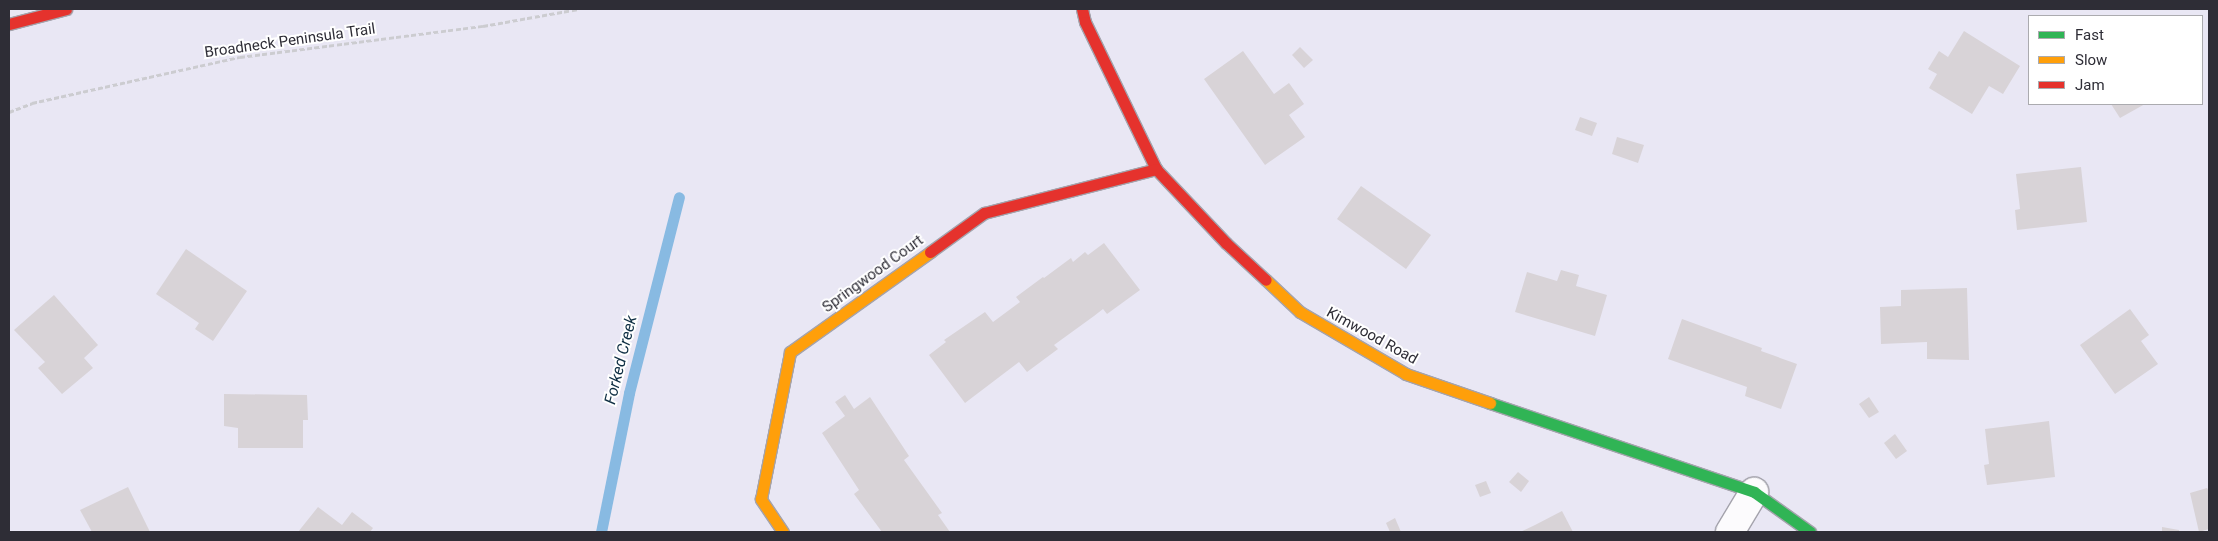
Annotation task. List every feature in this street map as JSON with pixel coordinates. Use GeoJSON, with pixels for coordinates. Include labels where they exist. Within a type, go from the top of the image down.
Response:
{"type":"FeatureCollection","features":[{"type":"Feature","properties":{"kind":"street"},"geometry":{"type":"LineString","coordinates":[[9,24],[66,9]]}},
{"type":"Feature","properties":{"kind":"street","name":"Kimwood Road"},"geometry":{"type":"LineString","coordinates":[[1082,9],[1085,22],[1156,169],[1226,243],[1300,312],[1406,374],[1754,492],[1810,532]]}},
{"type":"Feature","properties":{"kind":"street","name":"Springwood Court"},"geometry":{"type":"LineString","coordinates":[[783,532],[761,499],[790,352],[984,213],[1156,169]]}},
{"type":"Feature","properties":{"kind":"street"},"geometry":{"type":"LineString","coordinates":[[1730,532],[1754,492]]}},
{"type":"Feature","properties":{"kind":"path","name":"Broadneck Peninsula Trail"},"geometry":{"type":"LineString","coordinates":[[9,112],[32,103],[240,57],[483,26],[578,9]]}},
{"type":"Feature","properties":{"kind":"building"},"geometry":{"type":"Polygon","coordinates":[[[1964,31],[2020,66],[2003,94],[1989,86],[1972,114],[1929,88],[1937,74],[1928,69],[1939,51],[1948,57],[1964,31]]]}},
{"type":"Feature","properties":{"kind":"building"},"geometry":{"type":"Polygon","coordinates":[[[1300,47],[1313,60],[1304,68],[1292,55],[1300,47]]]}},
{"type":"Feature","properties":{"kind":"building"},"geometry":{"type":"Polygon","coordinates":[[[1243,51],[1274,94],[1289,83],[1304,104],[1289,115],[1305,137],[1265,165],[1204,79],[1243,51]]]}},
{"type":"Feature","properties":{"kind":"building"},"geometry":{"type":"Polygon","coordinates":[[[2112,105],[2143,105],[2120,118],[2112,105]]]}},
{"type":"Feature","properties":{"kind":"building"},"geometry":{"type":"Polygon","coordinates":[[[1580,117],[1597,123],[1592,136],[1575,130],[1580,117]]]}},
{"type":"Feature","properties":{"kind":"building"},"geometry":{"type":"Polygon","coordinates":[[[1617,137],[1644,145],[1638,163],[1612,154],[1617,137]]]}},
{"type":"Feature","properties":{"kind":"building"},"geometry":{"type":"Polygon","coordinates":[[[2081,167],[2087,222],[2017,230],[2015,210],[2020,209],[2016,174],[2081,167]]]}},
{"type":"Feature","properties":{"kind":"building"},"geometry":{"type":"Polygon","coordinates":[[[1361,186],[1431,235],[1406,269],[1337,219],[1361,186]]]}},
{"type":"Feature","properties":{"kind":"building"},"geometry":{"type":"Polygon","coordinates":[[[1104,243],[1140,290],[1107,314],[1103,309],[1054,345],[1058,349],[1027,372],[1019,362],[965,403],[929,355],[946,342],[944,340],[985,312],[993,322],[1020,302],[1016,297],[1043,277],[1071,258],[1073,262],[1085,252],[1088,255],[1104,243]]]}},
{"type":"Feature","properties":{"kind":"building"},"geometry":{"type":"Polygon","coordinates":[[[186,249],[247,291],[213,341],[195,329],[199,323],[156,294],[186,249]]]}},
{"type":"Feature","properties":{"kind":"building"},"geometry":{"type":"Polygon","coordinates":[[[1561,270],[1579,275],[1576,286],[1607,295],[1595,336],[1515,312],[1527,272],[1557,281],[1561,270]]]}},
{"type":"Feature","properties":{"kind":"building"},"geometry":{"type":"Polygon","coordinates":[[[1967,288],[1969,360],[1927,359],[1927,342],[1881,344],[1880,307],[1901,306],[1901,290],[1967,288]]]}},
{"type":"Feature","properties":{"kind":"building"},"geometry":{"type":"Polygon","coordinates":[[[54,295],[98,345],[84,358],[93,368],[62,394],[38,368],[45,362],[14,330],[54,295]]]}},
{"type":"Feature","properties":{"kind":"building"},"geometry":{"type":"Polygon","coordinates":[[[2130,309],[2149,335],[2141,341],[2158,364],[2115,394],[2080,345],[2130,309]]]}},
{"type":"Feature","properties":{"kind":"building"},"geometry":{"type":"Polygon","coordinates":[[[1682,319],[1762,348],[1761,351],[1797,364],[1781,409],[1745,396],[1747,387],[1668,359],[1682,319]]]}},
{"type":"Feature","properties":{"kind":"building"},"geometry":{"type":"Polygon","coordinates":[[[224,394],[307,395],[308,420],[303,420],[303,448],[238,448],[238,428],[224,426],[224,394]]]}},
{"type":"Feature","properties":{"kind":"building"},"geometry":{"type":"Polygon","coordinates":[[[845,395],[854,409],[870,397],[909,456],[904,460],[942,513],[938,515],[950,532],[882,532],[854,494],[859,490],[822,433],[845,416],[835,402],[845,395]]]}},
{"type":"Feature","properties":{"kind":"building"},"geometry":{"type":"Polygon","coordinates":[[[1869,397],[1879,412],[1869,418],[1859,404],[1869,397]]]}},
{"type":"Feature","properties":{"kind":"building"},"geometry":{"type":"Polygon","coordinates":[[[2049,421],[2055,477],[1987,485],[1984,465],[1989,464],[1985,429],[2049,421]]]}},
{"type":"Feature","properties":{"kind":"building"},"geometry":{"type":"Polygon","coordinates":[[[1895,434],[1907,451],[1896,459],[1884,443],[1895,434]]]}},
{"type":"Feature","properties":{"kind":"building"},"geometry":{"type":"Polygon","coordinates":[[[1518,472],[1529,481],[1521,492],[1509,482],[1518,472]]]}},
{"type":"Feature","properties":{"kind":"building"},"geometry":{"type":"Polygon","coordinates":[[[1486,481],[1491,493],[1480,497],[1475,485],[1486,481]]]}},
{"type":"Feature","properties":{"kind":"building"},"geometry":{"type":"Polygon","coordinates":[[[128,487],[150,532],[92,532],[80,510],[128,487]]]}},
{"type":"Feature","properties":{"kind":"building"},"geometry":{"type":"Polygon","coordinates":[[[2207,488],[2209,491],[2209,529],[2199,532],[2190,493],[2207,488]]]}},
{"type":"Feature","properties":{"kind":"building"},"geometry":{"type":"Polygon","coordinates":[[[318,507],[342,525],[352,512],[373,528],[370,532],[298,532],[318,507]]]}},
{"type":"Feature","properties":{"kind":"building"},"geometry":{"type":"Polygon","coordinates":[[[1562,511],[1573,532],[1520,532],[1535,525],[1562,511]]]}},
{"type":"Feature","properties":{"kind":"building"},"geometry":{"type":"Polygon","coordinates":[[[1395,518],[1401,532],[1390,532],[1386,523],[1395,518]]]}},
{"type":"Feature","properties":{"kind":"building"},"geometry":{"type":"Polygon","coordinates":[[[2162,527],[2179,530],[2179,532],[2162,532],[2162,527]]]}},
{"type":"Feature","properties":{"kind":"waterway","name":"Forked Creek"},"geometry":{"type":"LineString","coordinates":[[601,532],[629,393],[679,197]]}},
{"type":"Feature","properties":{"kind":"traffic: fast"},"geometry":{"type":"LineString","coordinates":[[1490,403],[1754,492],[1810,532]]}},
{"type":"Feature","properties":{"kind":"traffic: slow"},"geometry":{"type":"LineString","coordinates":[[783,532],[761,499],[790,352],[930,252]]}},
{"type":"Feature","properties":{"kind":"traffic: slow"},"geometry":{"type":"LineString","coordinates":[[1266,280],[1300,312],[1406,374],[1490,403]]}},
{"type":"Feature","properties":{"kind":"traffic: jam"},"geometry":{"type":"LineString","coordinates":[[9,24],[66,9]]}},
{"type":"Feature","properties":{"kind":"traffic: jam"},"geometry":{"type":"LineString","coordinates":[[1082,9],[1085,22],[1156,169],[1226,243],[1266,280]]}},
{"type":"Feature","properties":{"kind":"traffic: jam"},"geometry":{"type":"LineString","coordinates":[[930,252],[984,213],[1156,169]]}}]}
